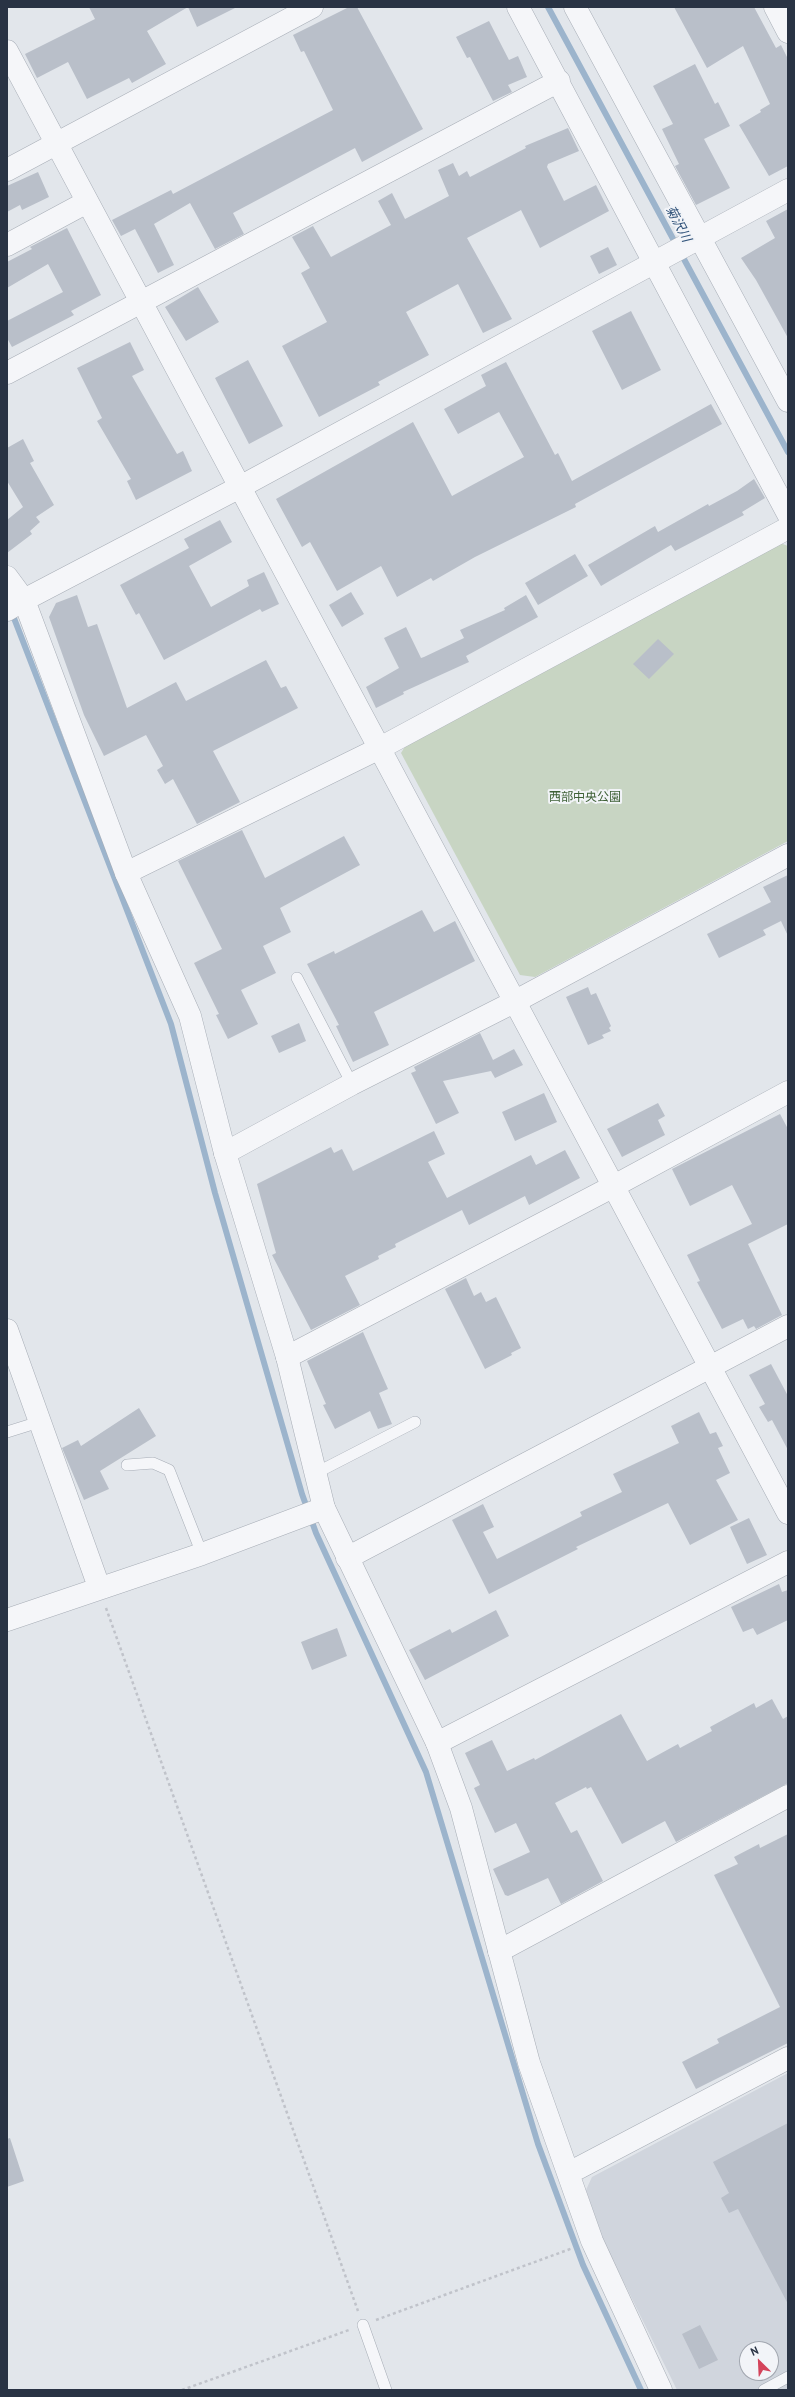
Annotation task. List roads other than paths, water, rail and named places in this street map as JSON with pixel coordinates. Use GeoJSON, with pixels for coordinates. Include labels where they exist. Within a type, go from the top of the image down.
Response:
{"type":"FeatureCollection","features":[{"type":"Feature","properties":{"kind":"street"},"geometry":{"type":"LineString","coordinates":[[7,170],[312,7]]}},
{"type":"Feature","properties":{"kind":"street"},"geometry":{"type":"LineString","coordinates":[[518,7],[559,81],[653,263],[788,514]]}},
{"type":"Feature","properties":{"kind":"street"},"geometry":{"type":"LineString","coordinates":[[575,7],[788,402]]}},
{"type":"Feature","properties":{"kind":"street"},"geometry":{"type":"LineString","coordinates":[[775,7],[788,32]]}},
{"type":"Feature","properties":{"kind":"street"},"geometry":{"type":"LineString","coordinates":[[7,51],[788,1513]]}},
{"type":"Feature","properties":{"kind":"street"},"geometry":{"type":"LineString","coordinates":[[7,373],[559,81]]}},
{"type":"Feature","properties":{"kind":"street"},"geometry":{"type":"LineString","coordinates":[[16,605],[240,487],[788,190]]}},
{"type":"Feature","properties":{"kind":"street"},"geometry":{"type":"LineString","coordinates":[[7,245],[87,202]]}},
{"type":"Feature","properties":{"kind":"street"},"geometry":{"type":"LineString","coordinates":[[126,873],[380,748],[788,528]]}},
{"type":"Feature","properties":{"kind":"street"},"geometry":{"type":"LineString","coordinates":[[7,577],[16,605],[126,873],[190,1016],[225,1153],[287,1357],[324,1508],[437,1743],[461,1808],[529,2064],[592,2241],[660,2390]]}},
{"type":"Feature","properties":{"kind":"street"},"geometry":{"type":"LineString","coordinates":[[225,1153],[352,1084],[514,1002],[788,854]]}},
{"type":"Feature","properties":{"kind":"street"},"geometry":{"type":"LineString","coordinates":[[287,1357],[614,1186],[788,1092]]}},
{"type":"Feature","properties":{"kind":"street"},"geometry":{"type":"LineString","coordinates":[[347,1558],[788,1326]]}},
{"type":"Feature","properties":{"kind":"street"},"geometry":{"type":"LineString","coordinates":[[7,1330],[99,1587]]}},
{"type":"Feature","properties":{"kind":"street"},"geometry":{"type":"LineString","coordinates":[[7,1620],[99,1587],[202,1554],[324,1508]]}},
{"type":"Feature","properties":{"kind":"street"},"geometry":{"type":"LineString","coordinates":[[437,1743],[788,1562]]}},
{"type":"Feature","properties":{"kind":"street"},"geometry":{"type":"LineString","coordinates":[[500,1951],[788,1796]]}},
{"type":"Feature","properties":{"kind":"street"},"geometry":{"type":"LineString","coordinates":[[569,2173],[788,2058]]}},
{"type":"Feature","properties":{"kind":"lane"},"geometry":{"type":"LineString","coordinates":[[297,978],[352,1084]]}},
{"type":"Feature","properties":{"kind":"lane"},"geometry":{"type":"LineString","coordinates":[[7,1432],[39,1422]]}},
{"type":"Feature","properties":{"kind":"lane"},"geometry":{"type":"LineString","coordinates":[[316,1474],[415,1422]]}},
{"type":"Feature","properties":{"kind":"lane"},"geometry":{"type":"LineString","coordinates":[[127,1465],[153,1463],[169,1470],[202,1554]]}},
{"type":"Feature","properties":{"kind":"lane"},"geometry":{"type":"LineString","coordinates":[[362,2325],[386,2390]]}},
{"type":"Feature","properties":{"kind":"lane"},"geometry":{"type":"LineString","coordinates":[[764,2390],[788,2377]]}},
{"type":"Feature","properties":{"kind":"waterway","name":"菊沢川"},"geometry":{"type":"LineString","coordinates":[[548,7],[788,452]]}},
{"type":"Feature","properties":{"kind":"waterway"},"geometry":{"type":"LineString","coordinates":[[12,613],[171,1024],[215,1193],[302,1494],[316,1533],[426,1772],[538,2144],[583,2265],[641,2390]]}},
{"type":"Feature","properties":{"kind":"park label","name":"西部中央公園"},"geometry":{"type":"Point","coordinates":[585,798]}}]}
